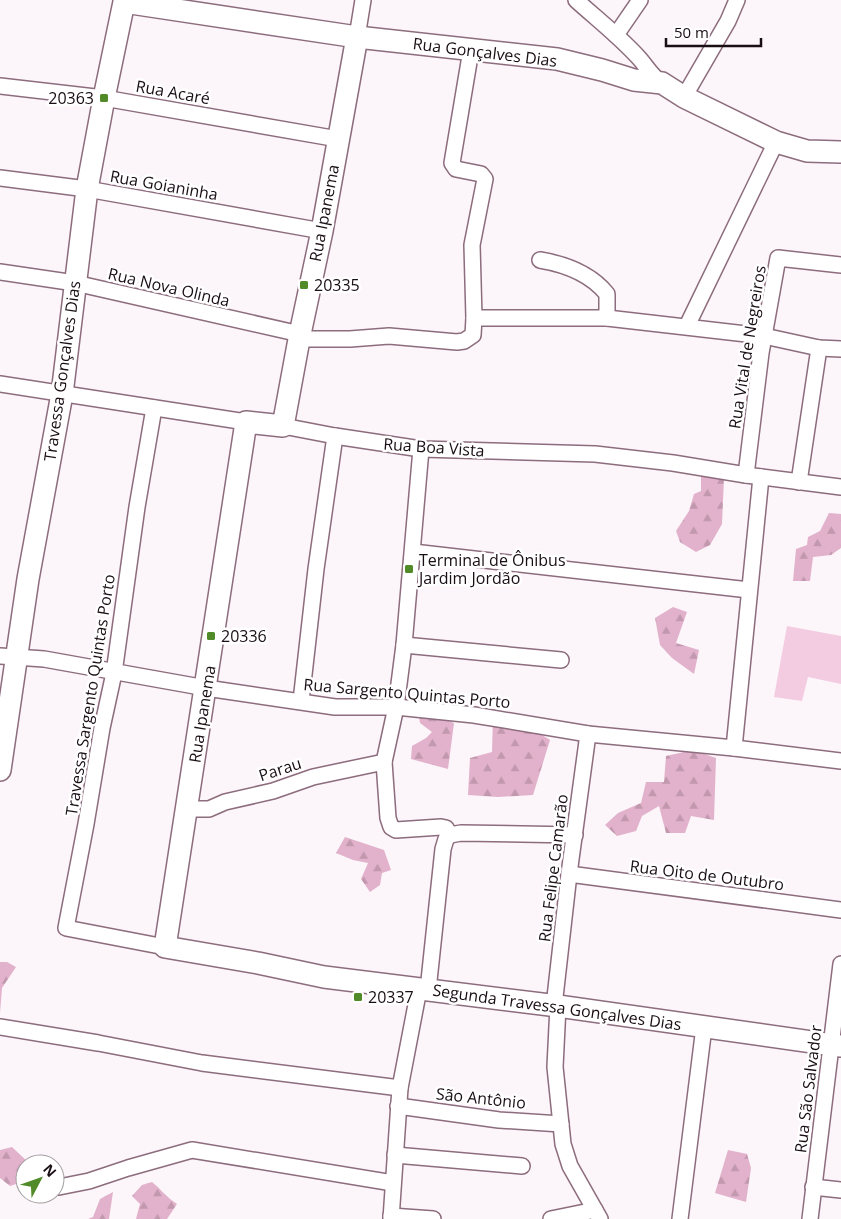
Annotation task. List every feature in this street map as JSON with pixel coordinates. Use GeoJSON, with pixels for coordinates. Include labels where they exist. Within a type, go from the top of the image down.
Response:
{"type":"FeatureCollection","features":[{"type":"Feature","properties":{"kind":"street","name":"Rua Ipanema"},"geometry":{"type":"LineString","coordinates":[[283,426],[322,231],[363,0]]}},
{"type":"Feature","properties":{"kind":"street"},"geometry":{"type":"LineString","coordinates":[[576,0],[616,35],[639,58],[655,79],[662,83]]}},
{"type":"Feature","properties":{"kind":"street"},"geometry":{"type":"LineString","coordinates":[[616,35],[640,0]]}},
{"type":"Feature","properties":{"kind":"street"},"geometry":{"type":"LineString","coordinates":[[684,97],[728,21],[737,0]]}},
{"type":"Feature","properties":{"kind":"street","name":"Rua Gonçalves Dias"},"geometry":{"type":"LineString","coordinates":[[118,1],[357,36],[557,59],[634,80],[662,83],[684,97],[776,142],[806,151],[841,152]]}},
{"type":"Feature","properties":{"kind":"street","name":"Travessa Gonçalves Dias"},"geometry":{"type":"LineString","coordinates":[[0,770],[8,656],[29,570],[62,394],[87,189],[104,98],[118,1]]}},
{"type":"Feature","properties":{"kind":"street"},"geometry":{"type":"LineString","coordinates":[[471,50],[452,163],[456,169],[481,174],[485,179],[472,245],[474,318],[607,318],[764,336],[820,348],[841,349]]}},
{"type":"Feature","properties":{"kind":"street","name":"Rua Acaré"},"geometry":{"type":"LineString","coordinates":[[0,86],[104,98],[338,139]]}},
{"type":"Feature","properties":{"kind":"street"},"geometry":{"type":"LineString","coordinates":[[686,326],[776,142]]}},
{"type":"Feature","properties":{"kind":"street","name":"Rua Goianinha"},"geometry":{"type":"LineString","coordinates":[[0,178],[87,189],[322,231]]}},
{"type":"Feature","properties":{"kind":"street","name":"Rua Vital de Negreiros"},"geometry":{"type":"LineString","coordinates":[[746,475],[764,336],[778,258],[841,265]]}},
{"type":"Feature","properties":{"kind":"street"},"geometry":{"type":"LineString","coordinates":[[540,260],[556,262],[599,284],[607,294],[607,318]]}},
{"type":"Feature","properties":{"kind":"street","name":"Rua Nova Olinda"},"geometry":{"type":"LineString","coordinates":[[0,272],[75,284],[300,337],[350,339],[389,336],[457,342],[464,341],[473,335],[474,318]]}},
{"type":"Feature","properties":{"kind":"street"},"geometry":{"type":"LineString","coordinates":[[799,482],[820,348]]}},
{"type":"Feature","properties":{"kind":"street","name":"Rua Boa Vista"},"geometry":{"type":"LineString","coordinates":[[0,384],[283,426],[421,449],[596,454],[841,487]]}},
{"type":"Feature","properties":{"kind":"street","name":"Travessa Sargento Quintas Porto"},"geometry":{"type":"LineString","coordinates":[[66,928],[102,728],[114,673],[136,508],[154,408]]}},
{"type":"Feature","properties":{"kind":"street","name":"Rua Ipanema"},"geometry":{"type":"LineString","coordinates":[[166,947],[246,422]]}},
{"type":"Feature","properties":{"kind":"street"},"geometry":{"type":"LineString","coordinates":[[301,702],[316,569],[335,436]]}},
{"type":"Feature","properties":{"kind":"street"},"geometry":{"type":"LineString","coordinates":[[421,449],[404,645],[396,707],[384,762],[388,818],[392,828],[396,830],[441,827],[446,828],[450,835]]}},
{"type":"Feature","properties":{"kind":"street"},"geometry":{"type":"LineString","coordinates":[[734,748],[761,477]]}},
{"type":"Feature","properties":{"kind":"street"},"geometry":{"type":"LineString","coordinates":[[413,552],[749,590]]}},
{"type":"Feature","properties":{"kind":"street"},"geometry":{"type":"LineString","coordinates":[[404,645],[562,660]]}},
{"type":"Feature","properties":{"kind":"street","name":"Rua Sargento Quintas Porto"},"geometry":{"type":"LineString","coordinates":[[8,656],[62,662],[114,673],[335,707],[396,707],[502,718],[588,734],[734,748],[841,761]]}},
{"type":"Feature","properties":{"kind":"street","name":"Rua Felipe Camarão"},"geometry":{"type":"LineString","coordinates":[[588,734],[569,874],[556,1006],[555,1067],[563,1144],[570,1166],[597,1214]]}},
{"type":"Feature","properties":{"kind":"street","name":"Parau"},"geometry":{"type":"LineString","coordinates":[[187,809],[209,810],[225,802],[273,791],[313,777],[384,762]]}},
{"type":"Feature","properties":{"kind":"street"},"geometry":{"type":"LineString","coordinates":[[433,1219],[391,1217],[400,1088],[424,989],[443,849],[446,839],[450,835],[461,833],[575,836]]}},
{"type":"Feature","properties":{"kind":"street","name":"Rua Oito de Outubro"},"geometry":{"type":"LineString","coordinates":[[569,874],[841,910]]}},
{"type":"Feature","properties":{"kind":"street","name":"Segunda Travessa Gonçalves Dias"},"geometry":{"type":"LineString","coordinates":[[66,928],[324,977],[556,1006],[836,1046]]}},
{"type":"Feature","properties":{"kind":"street","name":"Rua São Salvador"},"geometry":{"type":"LineString","coordinates":[[810,1219],[813,1187],[836,1046],[841,964]]}},
{"type":"Feature","properties":{"kind":"street"},"geometry":{"type":"LineString","coordinates":[[0,1027],[202,1063],[400,1088]]}},
{"type":"Feature","properties":{"kind":"street"},"geometry":{"type":"LineString","coordinates":[[680,1219],[704,1027]]}},
{"type":"Feature","properties":{"kind":"street","name":"São Antônio"},"geometry":{"type":"LineString","coordinates":[[398,1106],[499,1120],[561,1124]]}},
{"type":"Feature","properties":{"kind":"street"},"geometry":{"type":"LineString","coordinates":[[65,1185],[88,1182],[128,1168],[192,1150],[393,1183]]}},
{"type":"Feature","properties":{"kind":"street"},"geometry":{"type":"LineString","coordinates":[[395,1155],[522,1166]]}},
{"type":"Feature","properties":{"kind":"street"},"geometry":{"type":"LineString","coordinates":[[813,1187],[841,1190]]}},
{"type":"Feature","properties":{"kind":"street"},"geometry":{"type":"LineString","coordinates":[[551,1219],[597,1214]]}},
{"type":"Feature","properties":{"kind":"green space"},"geometry":{"type":"Polygon","coordinates":[[[701,473],[724,478],[722,524],[710,545],[696,552],[680,542],[676,531],[689,511],[694,494],[701,491],[701,473]]]}},
{"type":"Feature","properties":{"kind":"green space"},"geometry":{"type":"Polygon","coordinates":[[[829,513],[841,514],[841,548],[831,555],[813,557],[810,581],[793,581],[796,549],[807,545],[808,537],[820,531],[829,513]]]}},
{"type":"Feature","properties":{"kind":"green space"},"geometry":{"type":"Polygon","coordinates":[[[673,607],[687,612],[676,643],[699,650],[694,674],[672,658],[660,645],[655,618],[673,607]]]}},
{"type":"Feature","properties":{"kind":"green space"},"geometry":{"type":"Polygon","coordinates":[[[418,709],[454,723],[448,769],[411,759],[412,746],[432,732],[420,723],[418,709]]]}},
{"type":"Feature","properties":{"kind":"green space"},"geometry":{"type":"Polygon","coordinates":[[[493,717],[536,731],[550,740],[533,795],[498,797],[468,795],[470,758],[492,752],[493,717]]]}},
{"type":"Feature","properties":{"kind":"green space"},"geometry":{"type":"Polygon","coordinates":[[[693,750],[716,758],[714,820],[691,816],[685,833],[666,833],[659,806],[642,816],[636,831],[617,836],[605,825],[618,813],[641,803],[646,782],[664,782],[666,756],[693,750]]]}},
{"type":"Feature","properties":{"kind":"green space"},"geometry":{"type":"Polygon","coordinates":[[[345,837],[384,850],[391,870],[382,873],[380,885],[370,892],[361,879],[368,863],[353,860],[336,853],[345,837]]]}},
{"type":"Feature","properties":{"kind":"green space"},"geometry":{"type":"Polygon","coordinates":[[[0,962],[7,962],[16,967],[2,988],[0,1013],[0,962]]]}},
{"type":"Feature","properties":{"kind":"green space"},"geometry":{"type":"Polygon","coordinates":[[[12,1147],[19,1154],[15,1154],[15,1184],[10,1186],[0,1178],[0,1150],[12,1147]]]}},
{"type":"Feature","properties":{"kind":"green space"},"geometry":{"type":"Polygon","coordinates":[[[728,1150],[747,1154],[751,1168],[746,1202],[715,1193],[728,1150]]]}},
{"type":"Feature","properties":{"kind":"green space"},"geometry":{"type":"Polygon","coordinates":[[[152,1182],[177,1204],[167,1219],[136,1219],[140,1204],[132,1196],[142,1185],[152,1182]]]}},
{"type":"Feature","properties":{"kind":"green space"},"geometry":{"type":"Polygon","coordinates":[[[113,1192],[109,1219],[88,1219],[93,1217],[100,1199],[113,1192]]]}},
{"type":"Feature","properties":{"kind":"shaded area"},"geometry":{"type":"Polygon","coordinates":[[[787,626],[841,636],[841,684],[808,677],[802,701],[774,697],[787,626]]]}},
{"type":"Feature","properties":{"kind":"place","name":"20363"},"geometry":{"type":"Point","coordinates":[104,98]}},
{"type":"Feature","properties":{"kind":"place","name":"20335"},"geometry":{"type":"Point","coordinates":[304,285]}},
{"type":"Feature","properties":{"kind":"place","name":"Terminal de Ônibus Jardim Jordão"},"geometry":{"type":"Point","coordinates":[409,569]}},
{"type":"Feature","properties":{"kind":"place","name":"20336"},"geometry":{"type":"Point","coordinates":[211,636]}},
{"type":"Feature","properties":{"kind":"place","name":"20337"},"geometry":{"type":"Point","coordinates":[358,997]}}]}
